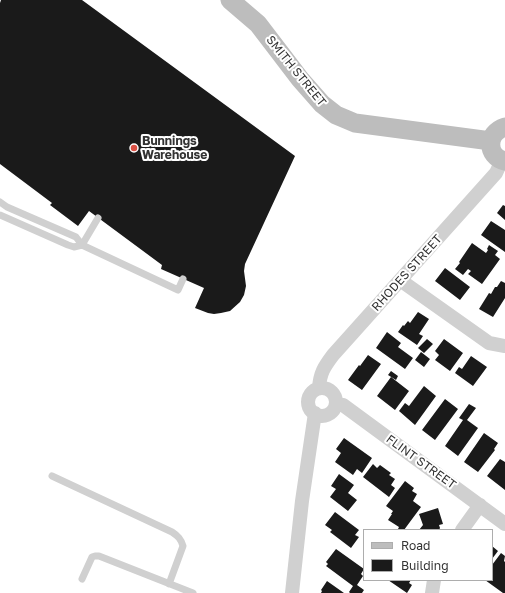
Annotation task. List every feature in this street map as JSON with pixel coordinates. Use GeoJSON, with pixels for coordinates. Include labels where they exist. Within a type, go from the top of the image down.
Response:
{"type":"FeatureCollection","features":[{"type":"Feature","properties":{"kind":"street","name":"SMITH STREET"},"geometry":{"type":"LineString","coordinates":[[230,0],[258,24],[300,79],[322,104],[336,115],[355,123],[491,141]]}},
{"type":"Feature","properties":{"kind":"street"},"geometry":{"type":"LineString","coordinates":[[504,161],[494,155],[491,141],[496,131],[505,127]]}},
{"type":"Feature","properties":{"kind":"street","name":"RHODES STREET"},"geometry":{"type":"LineString","coordinates":[[320,388],[322,370],[333,355],[496,173],[504,161]]}},
{"type":"Feature","properties":{"kind":"street"},"geometry":{"type":"LineString","coordinates":[[400,280],[489,343],[505,346]]}},
{"type":"Feature","properties":{"kind":"street"},"geometry":{"type":"LineString","coordinates":[[320,388],[330,390],[335,396],[335,408],[332,412],[324,415],[315,413],[309,406],[308,402],[309,397],[315,390],[320,388]]}},
{"type":"Feature","properties":{"kind":"street","name":"FLINT STREET"},"geometry":{"type":"LineString","coordinates":[[336,404],[343,405],[505,524]]}},
{"type":"Feature","properties":{"kind":"street"},"geometry":{"type":"LineString","coordinates":[[292,593],[302,501],[315,413]]}},
{"type":"Feature","properties":{"kind":"street"},"geometry":{"type":"LineString","coordinates":[[463,529],[480,505]]}},
{"type":"Feature","properties":{"kind":"street"},"geometry":{"type":"LineString","coordinates":[[432,593],[434,581]]}},
{"type":"Feature","properties":{"kind":"lane"},"geometry":{"type":"LineString","coordinates":[[0,202],[7,207],[76,237],[82,245],[178,290],[183,278]]}},
{"type":"Feature","properties":{"kind":"lane"},"geometry":{"type":"LineString","coordinates":[[0,215],[74,247],[82,245],[98,218]]}},
{"type":"Feature","properties":{"kind":"lane"},"geometry":{"type":"LineString","coordinates":[[52,476],[179,536],[183,546],[169,584]]}},
{"type":"Feature","properties":{"kind":"lane"},"geometry":{"type":"LineString","coordinates":[[82,579],[92,557],[99,556],[193,593]]}},
{"type":"Feature","properties":{"kind":"building"},"geometry":{"type":"Polygon","coordinates":[[[1,0],[82,0],[295,156],[245,264],[244,271],[246,286],[244,295],[240,302],[230,311],[214,314],[195,308],[204,288],[161,269],[162,265],[89,211],[78,226],[50,205],[52,203],[0,164],[1,0]]]}},
{"type":"Feature","properties":{"kind":"building"},"geometry":{"type":"Polygon","coordinates":[[[503,205],[505,206],[505,220],[497,213],[503,205]]]}},
{"type":"Feature","properties":{"kind":"building"},"geometry":{"type":"Polygon","coordinates":[[[491,221],[505,230],[505,252],[481,235],[491,221]]]}},
{"type":"Feature","properties":{"kind":"building"},"geometry":{"type":"Polygon","coordinates":[[[472,243],[486,253],[489,245],[498,251],[495,255],[500,259],[482,284],[468,274],[471,271],[468,269],[463,275],[455,269],[472,243]]]}},
{"type":"Feature","properties":{"kind":"building"},"geometry":{"type":"Polygon","coordinates":[[[445,268],[470,287],[460,300],[435,281],[445,268]]]}},
{"type":"Feature","properties":{"kind":"building"},"geometry":{"type":"Polygon","coordinates":[[[501,281],[505,283],[505,298],[493,317],[479,309],[489,293],[491,294],[501,281]]]}},
{"type":"Feature","properties":{"kind":"building"},"geometry":{"type":"Polygon","coordinates":[[[418,312],[429,319],[419,334],[423,336],[417,345],[398,332],[408,321],[410,323],[418,312]]]}},
{"type":"Feature","properties":{"kind":"building"},"geometry":{"type":"Polygon","coordinates":[[[387,332],[401,343],[398,347],[413,358],[405,369],[376,348],[387,332]]]}},
{"type":"Feature","properties":{"kind":"building"},"geometry":{"type":"Polygon","coordinates":[[[427,339],[433,344],[424,353],[418,348],[427,339]]]}},
{"type":"Feature","properties":{"kind":"building"},"geometry":{"type":"Polygon","coordinates":[[[444,339],[463,353],[450,371],[435,360],[439,355],[435,351],[444,339]]]}},
{"type":"Feature","properties":{"kind":"building"},"geometry":{"type":"Polygon","coordinates":[[[421,352],[430,359],[424,367],[415,360],[421,352]]]}},
{"type":"Feature","properties":{"kind":"building"},"geometry":{"type":"Polygon","coordinates":[[[368,355],[381,364],[362,390],[348,380],[368,355]]]}},
{"type":"Feature","properties":{"kind":"building"},"geometry":{"type":"Polygon","coordinates":[[[471,356],[487,367],[473,386],[455,373],[459,367],[462,369],[471,356]]]}},
{"type":"Feature","properties":{"kind":"building"},"geometry":{"type":"Polygon","coordinates":[[[391,371],[398,376],[396,380],[388,375],[391,371]]]}},
{"type":"Feature","properties":{"kind":"building"},"geometry":{"type":"Polygon","coordinates":[[[391,377],[409,391],[395,410],[377,396],[391,377]]]}},
{"type":"Feature","properties":{"kind":"building"},"geometry":{"type":"Polygon","coordinates":[[[424,386],[436,396],[415,425],[399,411],[405,403],[409,406],[424,386]]]}},
{"type":"Feature","properties":{"kind":"building"},"geometry":{"type":"Polygon","coordinates":[[[445,399],[458,409],[435,440],[422,430],[445,399]]]}},
{"type":"Feature","properties":{"kind":"building"},"geometry":{"type":"Polygon","coordinates":[[[469,404],[476,408],[467,420],[478,428],[458,456],[445,446],[463,420],[459,418],[469,404]]]}},
{"type":"Feature","properties":{"kind":"building"},"geometry":{"type":"Polygon","coordinates":[[[484,433],[498,443],[494,449],[495,450],[478,472],[464,462],[484,433]]]}},
{"type":"Feature","properties":{"kind":"building"},"geometry":{"type":"Polygon","coordinates":[[[344,438],[372,458],[362,473],[357,469],[353,475],[335,462],[341,453],[336,449],[344,438]]]}},
{"type":"Feature","properties":{"kind":"building"},"geometry":{"type":"Polygon","coordinates":[[[500,459],[505,462],[505,490],[487,476],[500,459]]]}},
{"type":"Feature","properties":{"kind":"building"},"geometry":{"type":"Polygon","coordinates":[[[373,464],[377,468],[380,465],[391,473],[389,475],[395,479],[391,485],[395,488],[389,497],[363,477],[373,464]]]}},
{"type":"Feature","properties":{"kind":"building"},"geometry":{"type":"Polygon","coordinates":[[[339,474],[354,485],[348,493],[357,500],[348,511],[330,497],[336,489],[331,486],[339,474]]]}},
{"type":"Feature","properties":{"kind":"building"},"geometry":{"type":"Polygon","coordinates":[[[405,481],[414,488],[412,491],[417,494],[413,501],[421,507],[405,529],[398,529],[399,527],[388,520],[393,511],[386,506],[405,481]]]}},
{"type":"Feature","properties":{"kind":"building"},"geometry":{"type":"Polygon","coordinates":[[[438,508],[443,524],[439,525],[440,529],[420,529],[423,525],[419,514],[438,508]]]}},
{"type":"Feature","properties":{"kind":"building"},"geometry":{"type":"Polygon","coordinates":[[[335,512],[359,530],[355,535],[359,537],[351,548],[330,532],[332,530],[325,525],[335,512]]]}},
{"type":"Feature","properties":{"kind":"building"},"geometry":{"type":"Polygon","coordinates":[[[493,547],[498,551],[493,558],[493,547]]]}},
{"type":"Feature","properties":{"kind":"building"},"geometry":{"type":"Polygon","coordinates":[[[336,549],[363,568],[361,574],[363,576],[357,585],[364,590],[362,593],[350,593],[349,592],[353,586],[326,566],[328,564],[326,562],[336,549]]]}},
{"type":"Feature","properties":{"kind":"building"},"geometry":{"type":"Polygon","coordinates":[[[501,553],[505,556],[505,593],[486,581],[493,581],[493,564],[501,553]]]}},
{"type":"Feature","properties":{"kind":"building"},"geometry":{"type":"Polygon","coordinates":[[[327,581],[344,593],[321,593],[321,590],[327,581]]]}},
{"type":"Feature","properties":{"kind":"building"},"geometry":{"type":"Polygon","coordinates":[[[389,581],[410,581],[409,583],[412,585],[407,593],[389,581]]]}},
{"type":"Feature","properties":{"kind":"place","name":"Bunnings Warehouse"},"geometry":{"type":"Point","coordinates":[134,148]}}]}
